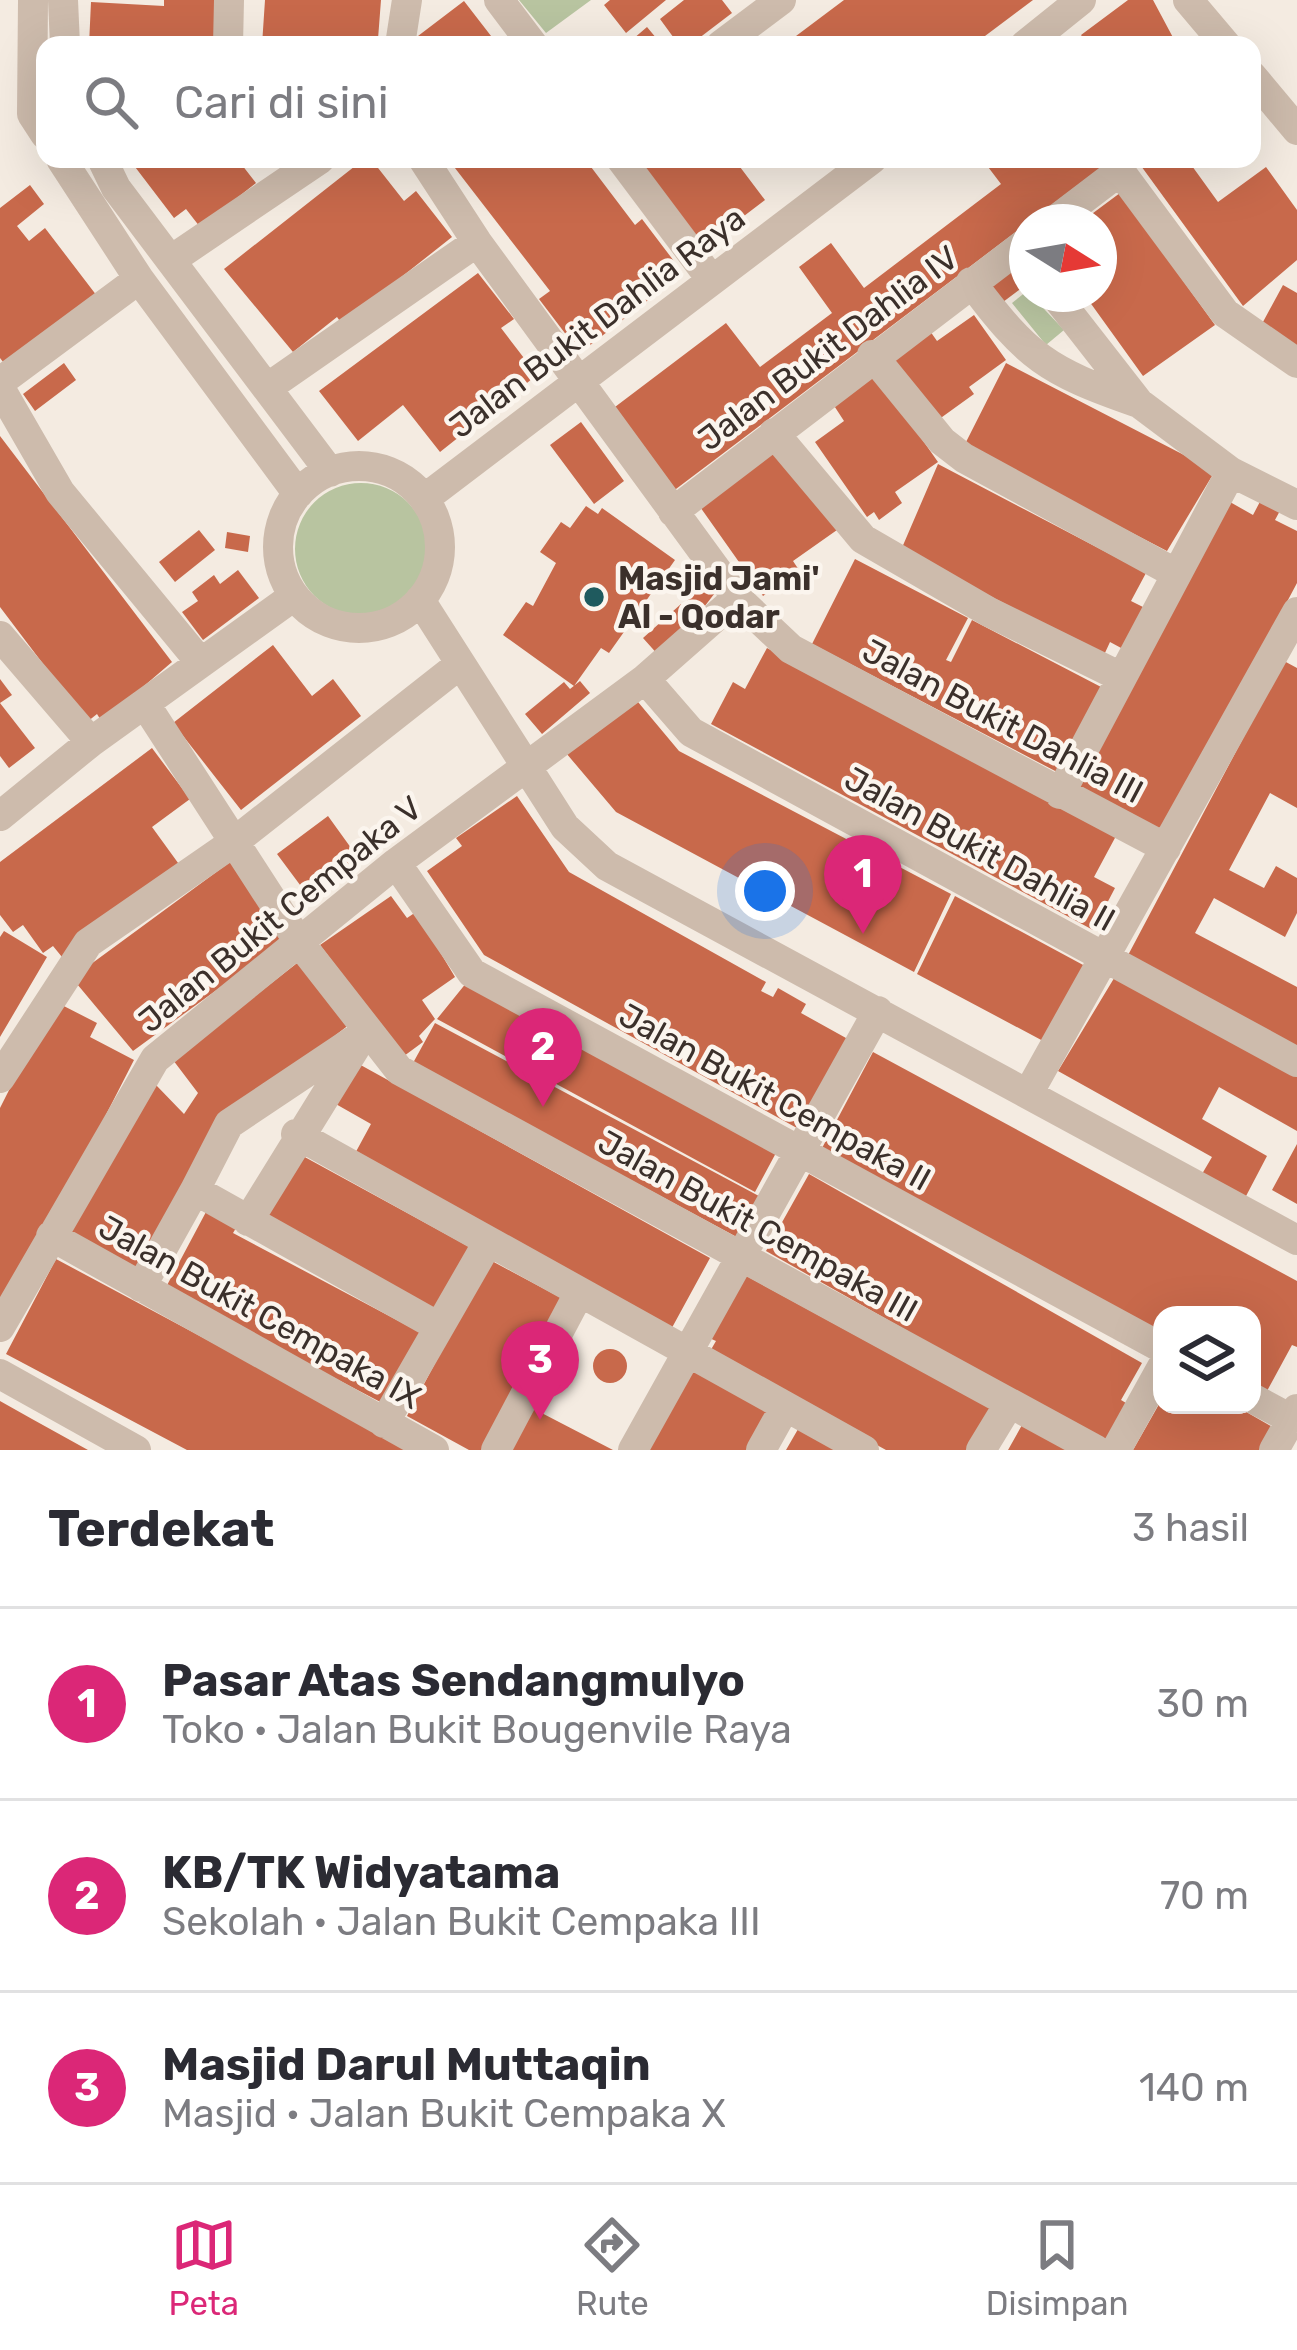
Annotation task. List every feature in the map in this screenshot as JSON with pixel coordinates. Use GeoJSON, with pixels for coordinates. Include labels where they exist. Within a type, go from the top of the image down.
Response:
{"type":"FeatureCollection","features":[{"type":"Feature","properties":{"kind":"street"},"geometry":{"type":"LineString","coordinates":[[33,0],[36,51]]}},
{"type":"Feature","properties":{"kind":"street"},"geometry":{"type":"LineString","coordinates":[[63,0],[65,36]]}},
{"type":"Feature","properties":{"kind":"street"},"geometry":{"type":"LineString","coordinates":[[228,36],[230,0]]}},
{"type":"Feature","properties":{"kind":"street"},"geometry":{"type":"LineString","coordinates":[[401,36],[407,0]]}},
{"type":"Feature","properties":{"kind":"street"},"geometry":{"type":"LineString","coordinates":[[499,0],[526,36]]}},
{"type":"Feature","properties":{"kind":"street"},"geometry":{"type":"LineString","coordinates":[[1036,36],[1081,0]]}},
{"type":"Feature","properties":{"kind":"street"},"geometry":{"type":"LineString","coordinates":[[1188,0],[1218,36]]}},
{"type":"Feature","properties":{"kind":"street"},"geometry":{"type":"LineString","coordinates":[[732,36],[771,3]]}},
{"type":"Feature","properties":{"kind":"street"},"geometry":{"type":"LineString","coordinates":[[1261,87],[1297,130]]}},
{"type":"Feature","properties":{"kind":"street"},"geometry":{"type":"LineString","coordinates":[[67,168],[139,279],[298,494]]}},
{"type":"Feature","properties":{"kind":"street"},"geometry":{"type":"LineString","coordinates":[[106,168],[116,188],[330,472]]}},
{"type":"Feature","properties":{"kind":"street"},"geometry":{"type":"LineString","coordinates":[[171,260],[297,168]]}},
{"type":"Feature","properties":{"kind":"street","name":"Jalan Bukit Dahlia III"},"geometry":{"type":"LineString","coordinates":[[429,168],[477,242],[737,598],[790,649],[1166,848]]}},
{"type":"Feature","properties":{"kind":"street"},"geometry":{"type":"LineString","coordinates":[[627,168],[711,279]]}},
{"type":"Feature","properties":{"kind":"street","name":"Jalan Bukit Dahlia Raya"},"geometry":{"type":"LineString","coordinates":[[424,499],[860,168]]}},
{"type":"Feature","properties":{"kind":"street"},"geometry":{"type":"LineString","coordinates":[[1073,204],[1113,168]]}},
{"type":"Feature","properties":{"kind":"street"},"geometry":{"type":"LineString","coordinates":[[1118,168],[1225,313],[1297,363]]}},
{"type":"Feature","properties":{"kind":"street"},"geometry":{"type":"LineString","coordinates":[[267,388],[477,242]]}},
{"type":"Feature","properties":{"kind":"street","name":"Jalan Bukit Dahlia IV"},"geometry":{"type":"LineString","coordinates":[[673,512],[872,355],[1009,258]]}},
{"type":"Feature","properties":{"kind":"street"},"geometry":{"type":"LineString","coordinates":[[139,279],[0,385],[60,492],[201,663]]}},
{"type":"Feature","properties":{"kind":"street"},"geometry":{"type":"LineString","coordinates":[[971,283],[1018,346],[1093,387],[1139,403]]}},
{"type":"Feature","properties":{"kind":"street"},"geometry":{"type":"LineString","coordinates":[[1068,312],[1139,403],[1231,472],[1297,505]]}},
{"type":"Feature","properties":{"kind":"street"},"geometry":{"type":"LineString","coordinates":[[872,355],[942,441],[964,458],[1175,573]]}},
{"type":"Feature","properties":{"kind":"street"},"geometry":{"type":"LineString","coordinates":[[774,433],[863,539],[989,612],[1121,677]]}},
{"type":"Feature","properties":{"kind":"street"},"geometry":{"type":"LineString","coordinates":[[380,469],[424,499],[440,550],[430,585],[420,600],[391,622],[356,628],[321,619],[294,596],[278,544],[287,509],[298,494],[330,472],[380,469]]}},
{"type":"Feature","properties":{"kind":"street"},"geometry":{"type":"LineString","coordinates":[[1060,794],[1231,472]]}},
{"type":"Feature","properties":{"kind":"street"},"geometry":{"type":"LineString","coordinates":[[0,816],[91,742],[294,596]]}},
{"type":"Feature","properties":{"kind":"street","name":"Jalan Bukit Cempaka V"},"geometry":{"type":"LineString","coordinates":[[0,1327],[155,1059],[396,863],[645,679],[737,598]]}},
{"type":"Feature","properties":{"kind":"street"},"geometry":{"type":"LineString","coordinates":[[420,600],[566,827],[608,866],[687,914],[878,1010],[1297,1240]]}},
{"type":"Feature","properties":{"kind":"street"},"geometry":{"type":"LineString","coordinates":[[1029,1092],[1166,848],[1288,649],[1297,612]]}},
{"type":"Feature","properties":{"kind":"street"},"geometry":{"type":"LineString","coordinates":[[0,636],[91,742]]}},
{"type":"Feature","properties":{"kind":"street"},"geometry":{"type":"LineString","coordinates":[[0,1078],[76,953],[234,842],[459,665]]}},
{"type":"Feature","properties":{"kind":"street","name":"Jalan Bukit Dahlia II"},"geometry":{"type":"LineString","coordinates":[[645,679],[691,732],[1297,1062]]}},
{"type":"Feature","properties":{"kind":"street","name":"Jalan Bukit Cempaka III"},"geometry":{"type":"LineString","coordinates":[[145,704],[299,942],[365,1033],[399,1070],[1096,1450]]}},
{"type":"Feature","properties":{"kind":"street","name":"Jalan Bukit Cempaka II"},"geometry":{"type":"LineString","coordinates":[[396,863],[472,973],[1153,1343]]}},
{"type":"Feature","properties":{"kind":"street"},"geometry":{"type":"LineString","coordinates":[[633,1450],[878,1010]]}},
{"type":"Feature","properties":{"kind":"street"},"geometry":{"type":"LineString","coordinates":[[248,1221],[296,1134],[365,1033]]}},
{"type":"Feature","properties":{"kind":"street"},"geometry":{"type":"LineString","coordinates":[[141,1287],[229,1124],[365,1033]]}},
{"type":"Feature","properties":{"kind":"street"},"geometry":{"type":"LineString","coordinates":[[296,1134],[864,1450]]}},
{"type":"Feature","properties":{"kind":"street"},"geometry":{"type":"LineString","coordinates":[[195,1190],[439,1327]]}},
{"type":"Feature","properties":{"kind":"street","name":"Jalan Bukit Cempaka IX"},"geometry":{"type":"LineString","coordinates":[[51,1237],[434,1450]]}},
{"type":"Feature","properties":{"kind":"street"},"geometry":{"type":"LineString","coordinates":[[384,1423],[487,1244]]}},
{"type":"Feature","properties":{"kind":"street"},"geometry":{"type":"LineString","coordinates":[[496,1450],[578,1295]]}},
{"type":"Feature","properties":{"kind":"street"},"geometry":{"type":"LineString","coordinates":[[0,1373],[136,1450]]}},
{"type":"Feature","properties":{"kind":"street"},"geometry":{"type":"LineString","coordinates":[[1116,1450],[1153,1383]]}},
{"type":"Feature","properties":{"kind":"street"},"geometry":{"type":"LineString","coordinates":[[981,1450],[1009,1404]]}},
{"type":"Feature","properties":{"kind":"street"},"geometry":{"type":"LineString","coordinates":[[1261,1405],[1290,1426]]}},
{"type":"Feature","properties":{"kind":"street"},"geometry":{"type":"LineString","coordinates":[[761,1450],[785,1407]]}},
{"type":"Feature","properties":{"kind":"green space"},"geometry":{"type":"Polygon","coordinates":[[[519,0],[591,0],[546,33],[519,0]]]}},
{"type":"Feature","properties":{"kind":"green space"},"geometry":{"type":"Polygon","coordinates":[[[1019,312],[1047,312],[1064,330],[1046,345],[1019,312]]]}},
{"type":"Feature","properties":{"kind":"green space"},"geometry":{"type":"Polygon","coordinates":[[[361,483],[386,488],[407,503],[422,524],[427,549],[422,574],[407,595],[386,610],[361,615],[336,610],[315,595],[300,574],[295,549],[300,524],[315,503],[336,488],[361,483]]]}},
{"type":"Feature","properties":{"kind":"building"},"geometry":{"type":"Polygon","coordinates":[[[164,0],[216,0],[214,36],[89,36],[91,2],[164,6],[164,0]]]}},
{"type":"Feature","properties":{"kind":"building"},"geometry":{"type":"Polygon","coordinates":[[[265,0],[381,0],[378,36],[263,36],[265,0]]]}},
{"type":"Feature","properties":{"kind":"building"},"geometry":{"type":"Polygon","coordinates":[[[610,0],[666,0],[626,33],[604,5],[610,0]]]}},
{"type":"Feature","properties":{"kind":"building"},"geometry":{"type":"Polygon","coordinates":[[[684,0],[722,0],[732,13],[702,36],[672,36],[660,19],[684,0]]]}},
{"type":"Feature","properties":{"kind":"building"},"geometry":{"type":"Polygon","coordinates":[[[844,0],[1033,0],[985,36],[796,36],[844,0]]]}},
{"type":"Feature","properties":{"kind":"building"},"geometry":{"type":"Polygon","coordinates":[[[1128,0],[1153,0],[1172,36],[1082,36],[1128,0]]]}},
{"type":"Feature","properties":{"kind":"building"},"geometry":{"type":"Polygon","coordinates":[[[464,1],[491,36],[418,36],[464,1]]]}},
{"type":"Feature","properties":{"kind":"building"},"geometry":{"type":"Polygon","coordinates":[[[1266,167],[1297,210],[1297,260],[1243,306],[1143,168],[1193,168],[1218,202],[1266,167]]]}},
{"type":"Feature","properties":{"kind":"building"},"geometry":{"type":"Polygon","coordinates":[[[136,168],[244,168],[256,183],[200,227],[186,209],[174,218],[136,168]]]}},
{"type":"Feature","properties":{"kind":"building"},"geometry":{"type":"Polygon","coordinates":[[[353,168],[378,168],[404,201],[416,191],[452,237],[342,324],[337,317],[293,352],[224,269],[353,168]]]}},
{"type":"Feature","properties":{"kind":"building"},"geometry":{"type":"Polygon","coordinates":[[[455,168],[592,168],[635,225],[642,219],[683,273],[580,353],[539,299],[550,291],[455,168]]]}},
{"type":"Feature","properties":{"kind":"building"},"geometry":{"type":"Polygon","coordinates":[[[643,168],[741,168],[765,200],[702,248],[643,168]]]}},
{"type":"Feature","properties":{"kind":"building"},"geometry":{"type":"Polygon","coordinates":[[[989,168],[1100,168],[1053,204],[1009,204],[1009,237],[672,492],[611,410],[726,323],[760,367],[832,313],[799,267],[831,243],[864,288],[1001,184],[989,168]]]}},
{"type":"Feature","properties":{"kind":"building"},"geometry":{"type":"Polygon","coordinates":[[[30,185],[44,204],[17,226],[29,241],[45,228],[97,296],[7,367],[0,358],[0,208],[30,185]]]}},
{"type":"Feature","properties":{"kind":"building"},"geometry":{"type":"Polygon","coordinates":[[[1120,193],[1215,325],[1143,376],[1097,312],[1117,312],[1117,204],[1105,204],[1120,193]]]}},
{"type":"Feature","properties":{"kind":"building"},"geometry":{"type":"Polygon","coordinates":[[[1009,266],[1009,298],[1003,302],[988,282],[1009,266]]]}},
{"type":"Feature","properties":{"kind":"building"},"geometry":{"type":"Polygon","coordinates":[[[478,273],[514,319],[501,328],[537,375],[440,452],[403,405],[358,441],[319,391],[478,273]]]}},
{"type":"Feature","properties":{"kind":"building"},"geometry":{"type":"Polygon","coordinates":[[[1283,285],[1297,293],[1297,355],[1257,333],[1283,285]]]}},
{"type":"Feature","properties":{"kind":"building"},"geometry":{"type":"Polygon","coordinates":[[[974,315],[1006,360],[969,387],[974,394],[931,425],[887,361],[930,331],[937,341],[974,315]]]}},
{"type":"Feature","properties":{"kind":"building"},"geometry":{"type":"Polygon","coordinates":[[[64,363],[76,380],[35,411],[23,394],[64,363]]]}},
{"type":"Feature","properties":{"kind":"building"},"geometry":{"type":"Polygon","coordinates":[[[1006,363],[1215,471],[1167,551],[964,446],[1006,363]]]}},
{"type":"Feature","properties":{"kind":"building"},"geometry":{"type":"Polygon","coordinates":[[[874,371],[938,462],[895,492],[902,503],[879,520],[874,512],[867,517],[815,442],[844,421],[831,401],[874,371]]]}},
{"type":"Feature","properties":{"kind":"building"},"geometry":{"type":"Polygon","coordinates":[[[581,422],[624,481],[594,504],[550,445],[581,422]]]}},
{"type":"Feature","properties":{"kind":"building"},"geometry":{"type":"Polygon","coordinates":[[[0,436],[172,662],[102,722],[97,714],[87,722],[0,607],[0,436]]]}},
{"type":"Feature","properties":{"kind":"building"},"geometry":{"type":"Polygon","coordinates":[[[778,446],[837,530],[793,561],[799,570],[763,596],[698,504],[778,446]]]}},
{"type":"Feature","properties":{"kind":"building"},"geometry":{"type":"Polygon","coordinates":[[[938,464],[1146,573],[1131,601],[1145,608],[1123,649],[1110,642],[1104,655],[901,550],[938,464]]]}},
{"type":"Feature","properties":{"kind":"building"},"geometry":{"type":"Polygon","coordinates":[[[1264,494],[1283,505],[1275,520],[1297,531],[1297,583],[1161,838],[1075,793],[1230,502],[1253,515],[1264,494]]]}},
{"type":"Feature","properties":{"kind":"building","name":"Masjid Jami' Al - Qodar"},"geometry":{"type":"Polygon","coordinates":[[[586,506],[598,514],[602,508],[675,560],[609,653],[601,648],[574,686],[503,635],[526,602],[533,606],[556,563],[540,552],[561,522],[570,528],[586,506]]]}},
{"type":"Feature","properties":{"kind":"building"},"geometry":{"type":"Polygon","coordinates":[[[199,530],[215,550],[175,582],[159,562],[199,530]]]}},
{"type":"Feature","properties":{"kind":"building"},"geometry":{"type":"Polygon","coordinates":[[[227,532],[250,536],[248,552],[225,548],[227,532]]]}},
{"type":"Feature","properties":{"kind":"building"},"geometry":{"type":"Polygon","coordinates":[[[855,559],[968,618],[946,660],[951,662],[972,620],[1103,688],[1059,773],[812,644],[855,559]]]}},
{"type":"Feature","properties":{"kind":"building"},"geometry":{"type":"Polygon","coordinates":[[[686,564],[718,589],[701,611],[669,586],[686,564]]]}},
{"type":"Feature","properties":{"kind":"building"},"geometry":{"type":"Polygon","coordinates":[[[238,570],[259,598],[203,640],[182,612],[198,601],[192,592],[214,575],[220,584],[238,570]]]}},
{"type":"Feature","properties":{"kind":"building"},"geometry":{"type":"Polygon","coordinates":[[[681,604],[693,618],[660,657],[643,638],[681,604]]]}},
{"type":"Feature","properties":{"kind":"building"},"geometry":{"type":"Polygon","coordinates":[[[273,645],[312,696],[333,679],[361,716],[241,810],[173,723],[273,645]]]}},
{"type":"Feature","properties":{"kind":"building"},"geometry":{"type":"Polygon","coordinates":[[[767,648],[1116,836],[1094,877],[1115,888],[1093,930],[711,724],[733,682],[745,689],[767,648]]]}},
{"type":"Feature","properties":{"kind":"building"},"geometry":{"type":"Polygon","coordinates":[[[1284,661],[1297,668],[1297,808],[1270,793],[1229,870],[1264,888],[1276,866],[1297,878],[1297,913],[1285,937],[1214,898],[1195,933],[1297,987],[1297,1049],[1126,959],[1284,661]]]}},
{"type":"Feature","properties":{"kind":"building"},"geometry":{"type":"Polygon","coordinates":[[[0,679],[12,695],[0,703],[0,679]]]}},
{"type":"Feature","properties":{"kind":"building"},"geometry":{"type":"Polygon","coordinates":[[[580,681],[590,693],[542,734],[525,714],[564,682],[570,689],[580,681]]]}},
{"type":"Feature","properties":{"kind":"building"},"geometry":{"type":"Polygon","coordinates":[[[633,696],[679,751],[951,894],[914,972],[616,812],[566,753],[633,696]]]}},
{"type":"Feature","properties":{"kind":"building"},"geometry":{"type":"Polygon","coordinates":[[[0,703],[35,748],[9,768],[0,756],[0,703]]]}},
{"type":"Feature","properties":{"kind":"building"},"geometry":{"type":"Polygon","coordinates":[[[152,748],[190,799],[152,827],[181,867],[62,957],[53,946],[43,953],[23,925],[13,932],[0,915],[0,862],[152,748]]]}},
{"type":"Feature","properties":{"kind":"building"},"geometry":{"type":"Polygon","coordinates":[[[517,796],[569,872],[766,982],[761,991],[773,997],[778,988],[806,1004],[801,1013],[855,1043],[806,1133],[484,955],[427,871],[462,846],[456,838],[517,796]]]}},
{"type":"Feature","properties":{"kind":"building"},"geometry":{"type":"Polygon","coordinates":[[[328,816],[359,859],[309,897],[277,854],[328,816]]]}},
{"type":"Feature","properties":{"kind":"building"},"geometry":{"type":"Polygon","coordinates":[[[230,862],[285,940],[133,1051],[72,978],[230,862]]]}},
{"type":"Feature","properties":{"kind":"building"},"geometry":{"type":"Polygon","coordinates":[[[391,896],[407,918],[416,912],[455,977],[422,1000],[435,1019],[419,1036],[423,1042],[404,1056],[320,945],[391,896]]]}},
{"type":"Feature","properties":{"kind":"building"},"geometry":{"type":"Polygon","coordinates":[[[955,896],[1085,966],[1045,1042],[917,974],[955,896]]]}},
{"type":"Feature","properties":{"kind":"building"},"geometry":{"type":"Polygon","coordinates":[[[4,931],[47,957],[0,1037],[0,937],[4,931]]]}},
{"type":"Feature","properties":{"kind":"building"},"geometry":{"type":"Polygon","coordinates":[[[301,960],[350,1024],[227,1119],[143,1274],[66,1231],[156,1085],[184,1114],[198,1093],[173,1060],[301,960]]]}},
{"type":"Feature","properties":{"kind":"building"},"geometry":{"type":"Polygon","coordinates":[[[1116,975],[1297,1077],[1297,1131],[1219,1087],[1202,1119],[1267,1156],[1245,1198],[1202,1174],[1212,1157],[1058,1071],[1116,975]]]}},
{"type":"Feature","properties":{"kind":"building"},"geometry":{"type":"Polygon","coordinates":[[[467,982],[777,1151],[755,1192],[437,1019],[467,982]]]}},
{"type":"Feature","properties":{"kind":"building"},"geometry":{"type":"Polygon","coordinates":[[[54,1001],[97,1023],[90,1037],[134,1060],[0,1322],[0,1108],[54,1001]]]}},
{"type":"Feature","properties":{"kind":"building"},"geometry":{"type":"Polygon","coordinates":[[[435,1023],[768,1201],[746,1242],[413,1063],[435,1023]]]}},
{"type":"Feature","properties":{"kind":"building"},"geometry":{"type":"Polygon","coordinates":[[[873,1052],[1297,1281],[1297,1347],[1292,1345],[1267,1391],[1261,1388],[1261,1306],[1153,1306],[1153,1329],[821,1150],[873,1052]]]}},
{"type":"Feature","properties":{"kind":"building"},"geometry":{"type":"Polygon","coordinates":[[[357,1063],[710,1258],[668,1335],[352,1159],[371,1124],[334,1103],[357,1063]]]}},
{"type":"Feature","properties":{"kind":"building"},"geometry":{"type":"Polygon","coordinates":[[[1297,1144],[1297,1204],[1272,1190],[1297,1144]]]}},
{"type":"Feature","properties":{"kind":"building"},"geometry":{"type":"Polygon","coordinates":[[[301,1155],[475,1250],[440,1314],[266,1220],[301,1155]]]}},
{"type":"Feature","properties":{"kind":"building"},"geometry":{"type":"Polygon","coordinates":[[[809,1174],[1142,1363],[1121,1400],[1131,1406],[1109,1445],[766,1251],[809,1174]]]}},
{"type":"Feature","properties":{"kind":"building"},"geometry":{"type":"Polygon","coordinates":[[[206,1212],[236,1228],[233,1233],[425,1335],[388,1406],[165,1289],[206,1212]]]}},
{"type":"Feature","properties":{"kind":"building"},"geometry":{"type":"Polygon","coordinates":[[[56,1259],[413,1450],[187,1450],[6,1354],[56,1259]]]}},
{"type":"Feature","properties":{"kind":"building"},"geometry":{"type":"Polygon","coordinates":[[[490,1260],[565,1300],[484,1450],[469,1450],[407,1416],[490,1260]]]}},
{"type":"Feature","properties":{"kind":"building"},"geometry":{"type":"Polygon","coordinates":[[[741,1273],[997,1412],[977,1450],[886,1450],[709,1353],[716,1341],[707,1337],[741,1273]]]}},
{"type":"Feature","properties":{"kind":"building"},"geometry":{"type":"Polygon","coordinates":[[[610,1349],[622,1354],[627,1366],[622,1378],[610,1383],[598,1378],[593,1366],[598,1354],[610,1349]]]}},
{"type":"Feature","properties":{"kind":"building"},"geometry":{"type":"Polygon","coordinates":[[[691,1368],[772,1413],[751,1450],[646,1450],[691,1368]]]}},
{"type":"Feature","properties":{"kind":"building"},"geometry":{"type":"Polygon","coordinates":[[[0,1401],[32,1419],[88,1450],[0,1450],[0,1401]]]}},
{"type":"Feature","properties":{"kind":"building"},"geometry":{"type":"Polygon","coordinates":[[[532,1408],[613,1450],[510,1450],[532,1408]]]}},
{"type":"Feature","properties":{"kind":"building"},"geometry":{"type":"Polygon","coordinates":[[[1153,1414],[1250,1414],[1274,1428],[1261,1450],[1133,1450],[1153,1414]]]}},
{"type":"Feature","properties":{"kind":"building"},"geometry":{"type":"Polygon","coordinates":[[[801,1424],[847,1450],[786,1450],[801,1424]]]}},
{"type":"Feature","properties":{"kind":"building"},"geometry":{"type":"Polygon","coordinates":[[[1022,1425],[1067,1450],[1008,1450],[1022,1425]]]}},
{"type":"Feature","properties":{"kind":"place","name":"Masjid Jami' Al - Qodar"},"geometry":{"type":"Point","coordinates":[594,597]}},
{"type":"Feature","properties":{"kind":"place","name":"Pasar Atas Sendangmulyo"},"geometry":{"type":"Point","coordinates":[863,934]}},
{"type":"Feature","properties":{"kind":"place","name":"KB/TK Widyatama"},"geometry":{"type":"Point","coordinates":[543,1107]}},
{"type":"Feature","properties":{"kind":"place","name":"Masjid Darul Muttaqin"},"geometry":{"type":"Point","coordinates":[540,1420]}}]}
